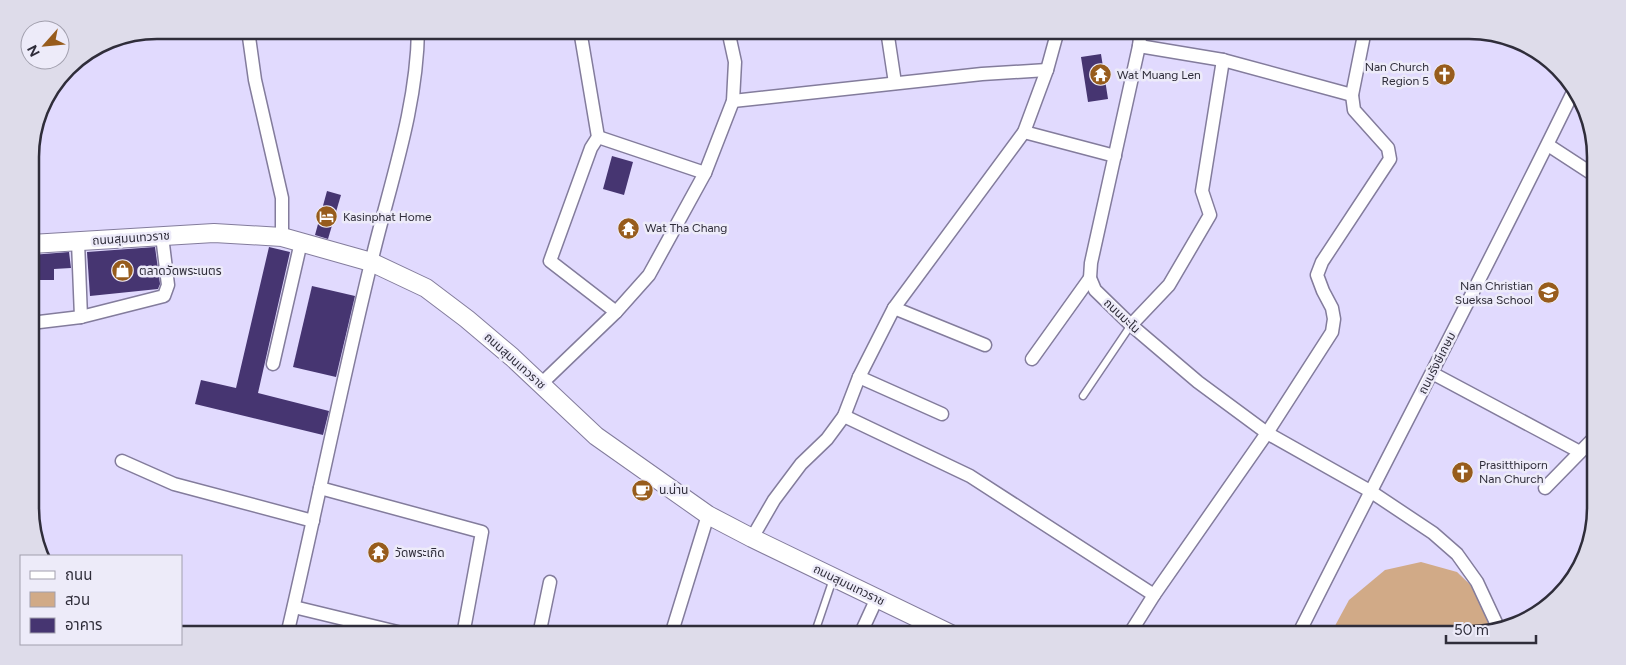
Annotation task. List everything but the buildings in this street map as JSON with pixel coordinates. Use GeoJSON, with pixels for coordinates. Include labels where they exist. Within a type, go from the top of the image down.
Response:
{"type":"FeatureCollection","features":[{"type":"Feature","properties":{"kind":"street"},"geometry":{"type":"LineString","coordinates":[[249,39],[255,80],[282,198],[282,237]]}},
{"type":"Feature","properties":{"kind":"street"},"geometry":{"type":"LineString","coordinates":[[289,626],[371,262],[409,113],[418,56],[418,39]]}},
{"type":"Feature","properties":{"kind":"street"},"geometry":{"type":"LineString","coordinates":[[582,39],[598,137],[592,148],[550,261],[616,312]]}},
{"type":"Feature","properties":{"kind":"street"},"geometry":{"type":"LineString","coordinates":[[541,384],[616,312],[649,275],[705,173],[733,101],[735,62],[730,39]]}},
{"type":"Feature","properties":{"kind":"street"},"geometry":{"type":"LineString","coordinates":[[888,39],[895,83]]}},
{"type":"Feature","properties":{"kind":"street"},"geometry":{"type":"LineString","coordinates":[[752,538],[774,500],[801,464],[827,438],[844,416],[859,377],[894,308],[1024,132],[1047,70],[1056,39]]}},
{"type":"Feature","properties":{"kind":"street"},"geometry":{"type":"LineString","coordinates":[[1032,359],[1090,278],[1091,263],[1140,39]]}},
{"type":"Feature","properties":{"kind":"street"},"geometry":{"type":"LineString","coordinates":[[1134,626],[1154,594],[1267,433],[1332,332],[1334,319],[1332,308],[1317,275],[1322,262],[1390,159],[1388,148],[1354,110],[1352,95],[1362,39]]}},
{"type":"Feature","properties":{"kind":"street"},"geometry":{"type":"LineString","coordinates":[[1139,46],[1223,60],[1352,95]]}},
{"type":"Feature","properties":{"kind":"street"},"geometry":{"type":"LineString","coordinates":[[1131,325],[1168,284],[1210,215],[1202,191],[1223,60]]}},
{"type":"Feature","properties":{"kind":"street"},"geometry":{"type":"LineString","coordinates":[[733,101],[982,74],[1047,70]]}},
{"type":"Feature","properties":{"kind":"street","name":"ถนนรังษีเกษม"},"geometry":{"type":"LineString","coordinates":[[1302,626],[1571,96]]}},
{"type":"Feature","properties":{"kind":"street"},"geometry":{"type":"LineString","coordinates":[[1024,132],[1115,156]]}},
{"type":"Feature","properties":{"kind":"street"},"geometry":{"type":"LineString","coordinates":[[598,137],[705,173]]}},
{"type":"Feature","properties":{"kind":"street"},"geometry":{"type":"LineString","coordinates":[[1548,145],[1587,170]]}},
{"type":"Feature","properties":{"kind":"street","name":"ถนนสุมนเทวราช"},"geometry":{"type":"LineString","coordinates":[[39,244],[214,233],[282,237],[371,262],[426,288],[468,319],[512,357],[596,436],[708,515],[934,626]]}},
{"type":"Feature","properties":{"kind":"street"},"geometry":{"type":"LineString","coordinates":[[39,322],[81,317],[164,296],[168,285],[162,236]]}},
{"type":"Feature","properties":{"kind":"street"},"geometry":{"type":"LineString","coordinates":[[78,242],[81,317]]}},
{"type":"Feature","properties":{"kind":"street"},"geometry":{"type":"LineString","coordinates":[[273,364],[301,242]]}},
{"type":"Feature","properties":{"kind":"street","name":"ถนนมะโน"},"geometry":{"type":"LineString","coordinates":[[1090,278],[1095,290],[1131,325],[1198,382],[1267,433],[1370,491],[1434,533],[1457,554],[1477,582],[1496,623]]}},
{"type":"Feature","properties":{"kind":"street"},"geometry":{"type":"LineString","coordinates":[[894,308],[985,345]]}},
{"type":"Feature","properties":{"kind":"street"},"geometry":{"type":"LineString","coordinates":[[1432,373],[1580,452]]}},
{"type":"Feature","properties":{"kind":"street"},"geometry":{"type":"LineString","coordinates":[[859,377],[942,414]]}},
{"type":"Feature","properties":{"kind":"street"},"geometry":{"type":"LineString","coordinates":[[844,416],[970,476],[1154,594]]}},
{"type":"Feature","properties":{"kind":"street"},"geometry":{"type":"LineString","coordinates":[[1545,488],[1587,445]]}},
{"type":"Feature","properties":{"kind":"street"},"geometry":{"type":"LineString","coordinates":[[122,461],[174,484],[312,521]]}},
{"type":"Feature","properties":{"kind":"street"},"geometry":{"type":"LineString","coordinates":[[320,488],[482,532],[465,626]]}},
{"type":"Feature","properties":{"kind":"street"},"geometry":{"type":"LineString","coordinates":[[674,626],[708,515]]}},
{"type":"Feature","properties":{"kind":"street"},"geometry":{"type":"LineString","coordinates":[[541,626],[550,582]]}},
{"type":"Feature","properties":{"kind":"street"},"geometry":{"type":"LineString","coordinates":[[864,626],[877,598]]}},
{"type":"Feature","properties":{"kind":"street"},"geometry":{"type":"LineString","coordinates":[[294,607],[373,626]]}},
{"type":"Feature","properties":{"kind":"lane"},"geometry":{"type":"LineString","coordinates":[[1083,396],[1131,325]]}},
{"type":"Feature","properties":{"kind":"lane"},"geometry":{"type":"LineString","coordinates":[[817,626],[834,577]]}},
{"type":"Feature","properties":{"kind":"green space"},"geometry":{"type":"Polygon","coordinates":[[[1421,562],[1457,572],[1482,596],[1495,623],[1477,626],[1335,626],[1349,600],[1385,570],[1421,562]]]}},
{"type":"Feature","properties":{"kind":"place","name":"Nan Church Region 5"},"geometry":{"type":"Point","coordinates":[1445,74]}},
{"type":"Feature","properties":{"kind":"place","name":"Wat Muang Len"},"geometry":{"type":"Point","coordinates":[1101,75]}},
{"type":"Feature","properties":{"kind":"place","name":"Kasinphat Home"},"geometry":{"type":"Point","coordinates":[327,217]}},
{"type":"Feature","properties":{"kind":"place","name":"Wat Tha Chang"},"geometry":{"type":"Point","coordinates":[629,228]}},
{"type":"Feature","properties":{"kind":"place","name":"ตลาดวัดพระเนตร"},"geometry":{"type":"Point","coordinates":[123,271]}},
{"type":"Feature","properties":{"kind":"place","name":"Nan Christian Sueksa School"},"geometry":{"type":"Point","coordinates":[1549,293]}},
{"type":"Feature","properties":{"kind":"place","name":"Prasitthiporn Nan Church"},"geometry":{"type":"Point","coordinates":[1463,472]}},
{"type":"Feature","properties":{"kind":"place","name":"น.น่าน"},"geometry":{"type":"Point","coordinates":[643,490]}},
{"type":"Feature","properties":{"kind":"place","name":"วัดพระเกิด"},"geometry":{"type":"Point","coordinates":[379,553]}}]}
